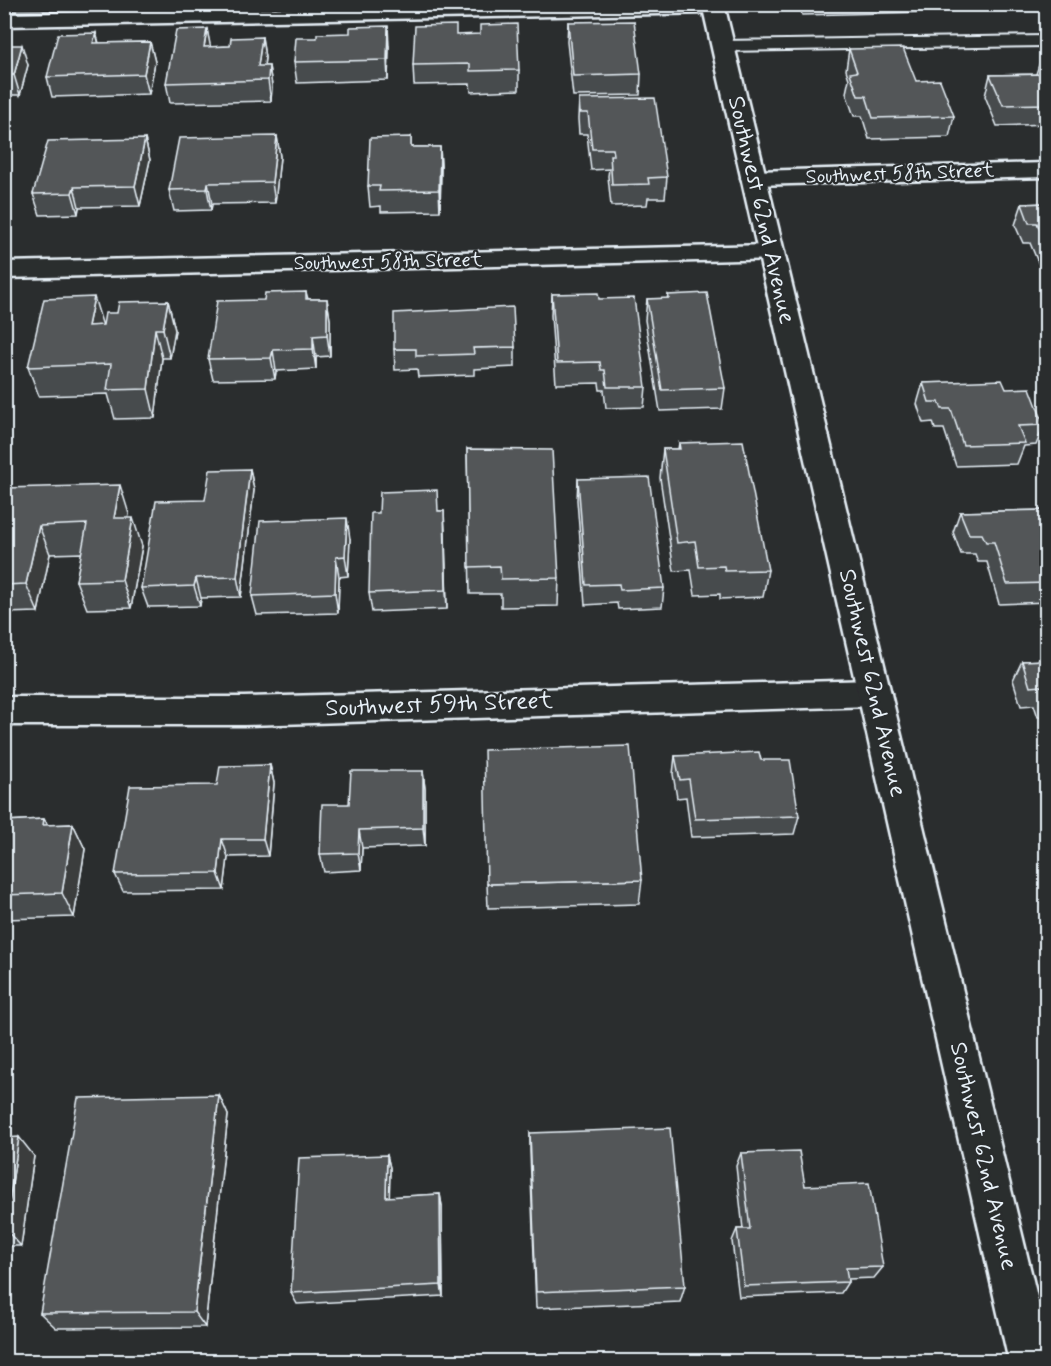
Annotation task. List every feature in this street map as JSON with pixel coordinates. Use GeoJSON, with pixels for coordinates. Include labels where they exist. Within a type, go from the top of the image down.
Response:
{"type":"FeatureCollection","features":[{"type":"Feature","properties":{"kind":"street"},"geometry":{"type":"LineString","coordinates":[[4,20],[713,6]]}},
{"type":"Feature","properties":{"kind":"street","name":"Southwest 62nd Avenue"},"geometry":{"type":"LineString","coordinates":[[713,6],[1031,1362]]}},
{"type":"Feature","properties":{"kind":"street","name":"Southwest 58th Street"},"geometry":{"type":"LineString","coordinates":[[753,178],[1047,170]]}},
{"type":"Feature","properties":{"kind":"street","name":"Southwest 58th Street"},"geometry":{"type":"LineString","coordinates":[[4,270],[771,253]]}},
{"type":"Feature","properties":{"kind":"street","name":"Southwest 59th Street"},"geometry":{"type":"LineString","coordinates":[[4,711],[244,711],[874,693]]}},
{"type":"Feature","properties":{"kind":"lane"},"geometry":{"type":"LineString","coordinates":[[722,46],[1047,41]]}},
{"type":"Feature","properties":{"kind":"shaded area"},"geometry":{"type":"Polygon","coordinates":[[[5,4],[226,4],[226,5],[5,11],[5,4]]]}},
{"type":"Feature","properties":{"kind":"building"},"geometry":{"type":"Polygon","coordinates":[[[634,21],[641,74],[573,76],[568,22],[634,21]]]}},
{"type":"Feature","properties":{"kind":"building"},"geometry":{"type":"Polygon","coordinates":[[[517,24],[519,70],[470,71],[470,64],[413,65],[415,26],[456,25],[456,35],[480,34],[480,25],[517,24]]]}},
{"type":"Feature","properties":{"kind":"building"},"geometry":{"type":"Polygon","coordinates":[[[388,26],[387,60],[294,62],[296,38],[317,38],[317,34],[350,33],[350,27],[388,26]]]}},
{"type":"Feature","properties":{"kind":"building"},"geometry":{"type":"Polygon","coordinates":[[[207,29],[204,47],[230,46],[231,38],[262,37],[258,66],[269,66],[268,80],[166,83],[176,30],[207,29]]]}},
{"type":"Feature","properties":{"kind":"building"},"geometry":{"type":"Polygon","coordinates":[[[96,33],[93,43],[150,42],[144,74],[47,77],[58,34],[96,33]]]}},
{"type":"Feature","properties":{"kind":"building"},"geometry":{"type":"Polygon","coordinates":[[[4,45],[22,45],[14,75],[4,75],[4,45]]]}},
{"type":"Feature","properties":{"kind":"building"},"geometry":{"type":"Polygon","coordinates":[[[903,48],[916,81],[940,80],[954,116],[873,118],[866,96],[858,96],[850,73],[857,72],[849,49],[903,48]]]}},
{"type":"Feature","properties":{"kind":"building"},"geometry":{"type":"Polygon","coordinates":[[[1041,59],[1047,59],[1047,71],[1041,59]]]}},
{"type":"Feature","properties":{"kind":"building"},"geometry":{"type":"Polygon","coordinates":[[[1047,74],[1047,104],[1003,105],[990,75],[1047,74]]]}},
{"type":"Feature","properties":{"kind":"building"},"geometry":{"type":"Polygon","coordinates":[[[655,98],[667,177],[648,178],[649,184],[612,185],[610,155],[614,155],[613,149],[592,149],[588,113],[580,113],[579,99],[655,98]]]}},
{"type":"Feature","properties":{"kind":"building"},"geometry":{"type":"Polygon","coordinates":[[[277,136],[272,182],[208,183],[207,189],[169,190],[179,138],[277,136]]]}},
{"type":"Feature","properties":{"kind":"building"},"geometry":{"type":"Polygon","coordinates":[[[411,137],[411,147],[440,147],[439,190],[379,191],[380,186],[368,186],[370,138],[411,137]]]}},
{"type":"Feature","properties":{"kind":"building"},"geometry":{"type":"Polygon","coordinates":[[[145,139],[135,186],[74,187],[72,193],[33,194],[48,141],[145,139]]]}},
{"type":"Feature","properties":{"kind":"building"},"geometry":{"type":"Polygon","coordinates":[[[1047,203],[1047,246],[1037,223],[1029,223],[1022,204],[1047,203]]]}},
{"type":"Feature","properties":{"kind":"building"},"geometry":{"type":"Polygon","coordinates":[[[306,292],[306,299],[327,299],[327,335],[313,336],[313,349],[273,350],[271,358],[208,359],[217,301],[264,300],[265,293],[306,292]]]}},
{"type":"Feature","properties":{"kind":"building"},"geometry":{"type":"Polygon","coordinates":[[[598,293],[599,299],[634,298],[646,387],[607,387],[605,370],[601,370],[600,362],[557,363],[552,294],[598,293]]]}},
{"type":"Feature","properties":{"kind":"building"},"geometry":{"type":"Polygon","coordinates":[[[707,293],[725,388],[662,390],[647,299],[669,298],[668,295],[707,293]]]}},
{"type":"Feature","properties":{"kind":"building"},"geometry":{"type":"Polygon","coordinates":[[[94,297],[88,326],[103,325],[105,313],[117,313],[119,302],[168,301],[163,329],[155,329],[148,389],[107,390],[111,364],[28,367],[44,299],[94,297]]]}},
{"type":"Feature","properties":{"kind":"building"},"geometry":{"type":"Polygon","coordinates":[[[513,307],[515,347],[473,348],[474,354],[416,356],[416,349],[394,349],[394,313],[513,307]]]}},
{"type":"Feature","properties":{"kind":"building"},"geometry":{"type":"Polygon","coordinates":[[[1002,380],[1006,389],[1030,388],[1044,425],[1018,426],[1025,443],[963,445],[951,409],[942,409],[939,402],[929,402],[923,383],[1002,380]]]}},
{"type":"Feature","properties":{"kind":"building"},"geometry":{"type":"Polygon","coordinates":[[[743,441],[768,570],[725,571],[724,566],[699,567],[695,541],[677,543],[663,449],[680,449],[679,443],[743,441]]]}},
{"type":"Feature","properties":{"kind":"building"},"geometry":{"type":"Polygon","coordinates":[[[467,449],[552,450],[559,578],[501,579],[500,566],[469,567],[467,449]]]}},
{"type":"Feature","properties":{"kind":"building"},"geometry":{"type":"Polygon","coordinates":[[[250,469],[237,577],[196,578],[194,586],[141,588],[156,501],[205,500],[210,470],[250,469]]]}},
{"type":"Feature","properties":{"kind":"building"},"geometry":{"type":"Polygon","coordinates":[[[649,477],[664,588],[620,590],[619,584],[586,585],[578,479],[649,477]]]}},
{"type":"Feature","properties":{"kind":"building"},"geometry":{"type":"Polygon","coordinates":[[[120,485],[114,518],[133,518],[122,580],[76,581],[87,524],[39,526],[26,584],[4,585],[4,488],[120,485]]]}},
{"type":"Feature","properties":{"kind":"building"},"geometry":{"type":"Polygon","coordinates":[[[437,490],[438,511],[444,511],[446,590],[369,593],[371,513],[379,513],[380,492],[437,490]]]}},
{"type":"Feature","properties":{"kind":"building"},"geometry":{"type":"Polygon","coordinates":[[[1047,510],[1047,583],[1007,584],[994,542],[986,542],[982,534],[969,534],[960,512],[1047,510]]]}},
{"type":"Feature","properties":{"kind":"building"},"geometry":{"type":"Polygon","coordinates":[[[347,518],[345,556],[336,557],[335,593],[252,596],[260,521],[347,518]]]}},
{"type":"Feature","properties":{"kind":"building"},"geometry":{"type":"Polygon","coordinates":[[[1047,660],[1047,695],[1043,686],[1030,687],[1022,661],[1047,660]]]}},
{"type":"Feature","properties":{"kind":"building"},"geometry":{"type":"Polygon","coordinates":[[[630,746],[642,880],[487,884],[484,750],[630,746]]]}},
{"type":"Feature","properties":{"kind":"building"},"geometry":{"type":"Polygon","coordinates":[[[759,752],[761,760],[790,760],[799,816],[695,819],[689,779],[680,780],[675,756],[759,752]]]}},
{"type":"Feature","properties":{"kind":"building"},"geometry":{"type":"Polygon","coordinates":[[[270,765],[263,839],[222,839],[218,873],[115,874],[130,786],[217,785],[220,766],[270,765]]]}},
{"type":"Feature","properties":{"kind":"building"},"geometry":{"type":"Polygon","coordinates":[[[351,771],[423,771],[423,828],[359,830],[358,853],[320,854],[322,804],[349,804],[351,771]]]}},
{"type":"Feature","properties":{"kind":"building"},"geometry":{"type":"Polygon","coordinates":[[[44,819],[43,825],[73,824],[62,893],[4,895],[4,821],[44,819]]]}},
{"type":"Feature","properties":{"kind":"building"},"geometry":{"type":"Polygon","coordinates":[[[219,1095],[194,1312],[40,1313],[78,1098],[219,1095]]]}},
{"type":"Feature","properties":{"kind":"building"},"geometry":{"type":"Polygon","coordinates":[[[670,1128],[685,1286],[536,1292],[530,1133],[670,1128]]]}},
{"type":"Feature","properties":{"kind":"building"},"geometry":{"type":"Polygon","coordinates":[[[19,1137],[5,1229],[4,1229],[4,1138],[19,1137]]]}},
{"type":"Feature","properties":{"kind":"building"},"geometry":{"type":"Polygon","coordinates":[[[799,1151],[805,1186],[869,1183],[883,1267],[846,1268],[848,1282],[744,1286],[737,1229],[750,1229],[741,1153],[799,1151]]]}},
{"type":"Feature","properties":{"kind":"building"},"geometry":{"type":"Polygon","coordinates":[[[387,1155],[386,1197],[440,1194],[441,1285],[291,1293],[299,1158],[387,1155]]]}}]}
